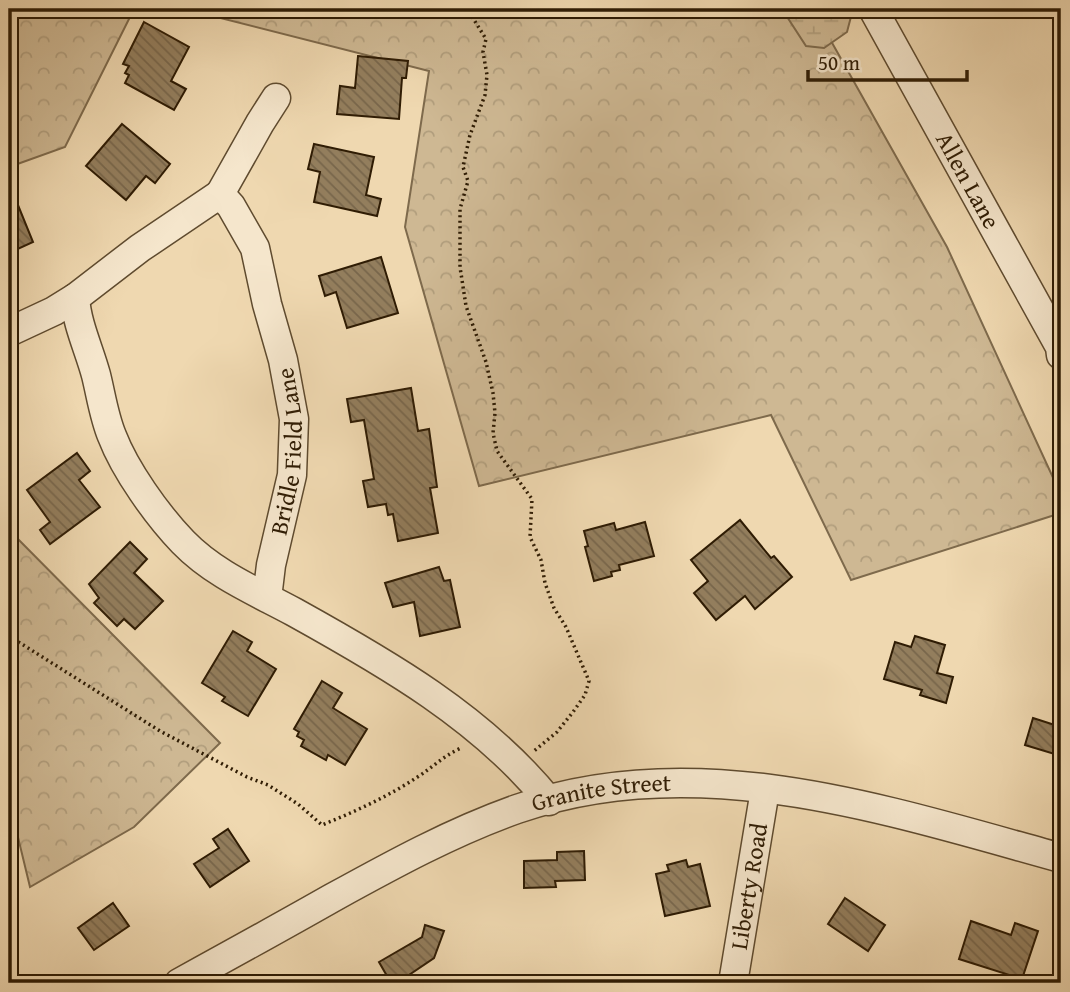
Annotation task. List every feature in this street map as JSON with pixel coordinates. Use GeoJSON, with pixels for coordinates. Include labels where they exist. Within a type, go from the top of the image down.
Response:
{"type":"FeatureCollection","features":[{"type":"Feature","properties":{"kind":"street","name":"Allen Lane"},"geometry":{"type":"LineString","coordinates":[[873,9],[1060,347],[1061,355]]}},
{"type":"Feature","properties":{"kind":"street"},"geometry":{"type":"LineString","coordinates":[[9,332],[75,298],[140,248],[220,194],[276,98]]}},
{"type":"Feature","properties":{"kind":"street","name":"Bridle Field Lane"},"geometry":{"type":"LineString","coordinates":[[220,194],[231,206],[255,248],[283,360],[294,419],[292,475],[271,565],[267,598]]}},
{"type":"Feature","properties":{"kind":"street"},"geometry":{"type":"LineString","coordinates":[[75,298],[76,316],[95,370],[112,437],[142,492],[183,542],[225,577],[377,660],[446,706],[516,765],[549,801]]}},
{"type":"Feature","properties":{"kind":"street","name":"Granite Street"},"geometry":{"type":"LineString","coordinates":[[179,983],[402,859],[519,808],[584,792],[666,782],[739,786],[871,806],[1061,858]]}},
{"type":"Feature","properties":{"kind":"street","name":"Liberty Road"},"geometry":{"type":"LineString","coordinates":[[733,983],[765,790]]}},
{"type":"Feature","properties":{"kind":"path"},"geometry":{"type":"LineString","coordinates":[[464,9],[486,39],[483,52],[487,75],[485,95],[470,135],[463,167],[468,181],[460,209],[460,267],[466,306],[486,362],[493,393],[493,433],[497,451],[532,499],[530,537],[541,560],[545,583],[554,608],[566,627],[589,681],[585,695],[557,733],[516,765]]}},
{"type":"Feature","properties":{"kind":"path"},"geometry":{"type":"LineString","coordinates":[[9,636],[160,732],[268,785],[298,804],[322,825],[416,778],[444,755],[486,738]]}},
{"type":"Feature","properties":{"kind":"green space"},"geometry":{"type":"Polygon","coordinates":[[[9,9],[134,9],[65,147],[9,167],[9,9]]]}},
{"type":"Feature","properties":{"kind":"green space"},"geometry":{"type":"Polygon","coordinates":[[[185,9],[813,9],[947,247],[1061,495],[1061,513],[851,580],[771,415],[479,486],[405,227],[429,71],[185,9]]]}},
{"type":"Feature","properties":{"kind":"green space"},"geometry":{"type":"Polygon","coordinates":[[[782,9],[853,9],[847,32],[824,48],[806,46],[782,9]]]}},
{"type":"Feature","properties":{"kind":"green space"},"geometry":{"type":"Polygon","coordinates":[[[9,530],[220,743],[134,827],[30,887],[9,800],[9,530]]]}},
{"type":"Feature","properties":{"kind":"building"},"geometry":{"type":"Polygon","coordinates":[[[144,22],[189,47],[171,81],[186,89],[174,110],[125,83],[129,75],[125,73],[129,66],[123,64],[144,22]]]}},
{"type":"Feature","properties":{"kind":"building"},"geometry":{"type":"Polygon","coordinates":[[[358,56],[408,61],[406,78],[402,78],[399,119],[337,114],[340,86],[355,88],[358,56]]]}},
{"type":"Feature","properties":{"kind":"building"},"geometry":{"type":"Polygon","coordinates":[[[122,124],[170,164],[155,183],[146,176],[126,200],[86,166],[122,124]]]}},
{"type":"Feature","properties":{"kind":"building"},"geometry":{"type":"Polygon","coordinates":[[[314,144],[374,157],[366,195],[381,199],[377,216],[314,202],[320,172],[308,169],[314,144]]]}},
{"type":"Feature","properties":{"kind":"building"},"geometry":{"type":"Polygon","coordinates":[[[9,183],[33,242],[9,253],[9,183]]]}},
{"type":"Feature","properties":{"kind":"building"},"geometry":{"type":"Polygon","coordinates":[[[381,257],[398,313],[347,328],[336,292],[325,296],[319,276],[381,257]]]}},
{"type":"Feature","properties":{"kind":"building"},"geometry":{"type":"Polygon","coordinates":[[[411,388],[418,431],[429,429],[437,487],[430,488],[438,533],[398,541],[393,514],[388,515],[386,504],[368,507],[363,481],[374,479],[364,420],[351,422],[347,399],[411,388]]]}},
{"type":"Feature","properties":{"kind":"building"},"geometry":{"type":"Polygon","coordinates":[[[77,453],[90,471],[79,480],[100,507],[50,544],[40,530],[50,522],[27,490],[77,453]]]}},
{"type":"Feature","properties":{"kind":"building"},"geometry":{"type":"Polygon","coordinates":[[[740,520],[771,558],[774,556],[792,577],[755,609],[745,596],[716,620],[694,593],[708,581],[691,560],[740,520]]]}},
{"type":"Feature","properties":{"kind":"building"},"geometry":{"type":"Polygon","coordinates":[[[645,522],[654,556],[619,565],[620,570],[611,572],[612,576],[594,581],[585,547],[588,546],[584,531],[614,523],[616,530],[645,522]]]}},
{"type":"Feature","properties":{"kind":"building"},"geometry":{"type":"Polygon","coordinates":[[[130,542],[147,559],[134,573],[163,601],[135,629],[124,619],[117,626],[94,603],[99,598],[89,584],[130,542]]]}},
{"type":"Feature","properties":{"kind":"building"},"geometry":{"type":"Polygon","coordinates":[[[439,567],[444,581],[450,580],[460,627],[420,636],[414,602],[393,607],[385,583],[439,567]]]}},
{"type":"Feature","properties":{"kind":"building"},"geometry":{"type":"Polygon","coordinates":[[[233,631],[252,642],[247,651],[276,669],[248,716],[222,701],[225,697],[202,683],[233,631]]]}},
{"type":"Feature","properties":{"kind":"building"},"geometry":{"type":"Polygon","coordinates":[[[915,636],[945,645],[937,673],[953,677],[946,703],[920,695],[922,690],[884,679],[895,642],[911,647],[915,636]]]}},
{"type":"Feature","properties":{"kind":"building"},"geometry":{"type":"Polygon","coordinates":[[[322,681],[342,693],[333,708],[367,729],[345,765],[328,755],[326,760],[301,746],[304,740],[297,736],[299,732],[294,729],[322,681]]]}},
{"type":"Feature","properties":{"kind":"building"},"geometry":{"type":"Polygon","coordinates":[[[1033,718],[1061,727],[1061,756],[1025,745],[1033,718]]]}},
{"type":"Feature","properties":{"kind":"building"},"geometry":{"type":"Polygon","coordinates":[[[228,829],[249,861],[210,887],[194,864],[219,848],[213,839],[228,829]]]}},
{"type":"Feature","properties":{"kind":"building"},"geometry":{"type":"Polygon","coordinates":[[[584,851],[585,880],[555,881],[556,887],[524,888],[524,861],[557,860],[557,852],[584,851]]]}},
{"type":"Feature","properties":{"kind":"building"},"geometry":{"type":"Polygon","coordinates":[[[686,860],[688,867],[700,864],[710,906],[665,916],[656,874],[669,871],[667,865],[686,860]]]}},
{"type":"Feature","properties":{"kind":"building"},"geometry":{"type":"Polygon","coordinates":[[[845,898],[885,925],[868,951],[828,924],[845,898]]]}},
{"type":"Feature","properties":{"kind":"building"},"geometry":{"type":"Polygon","coordinates":[[[113,903],[129,926],[94,950],[78,928],[113,903]]]}},
{"type":"Feature","properties":{"kind":"building"},"geometry":{"type":"Polygon","coordinates":[[[971,921],[1011,935],[1015,923],[1038,931],[1022,979],[959,959],[971,921]]]}},
{"type":"Feature","properties":{"kind":"building"},"geometry":{"type":"Polygon","coordinates":[[[425,925],[444,931],[434,958],[397,983],[391,983],[379,962],[422,937],[425,925]]]}}]}
